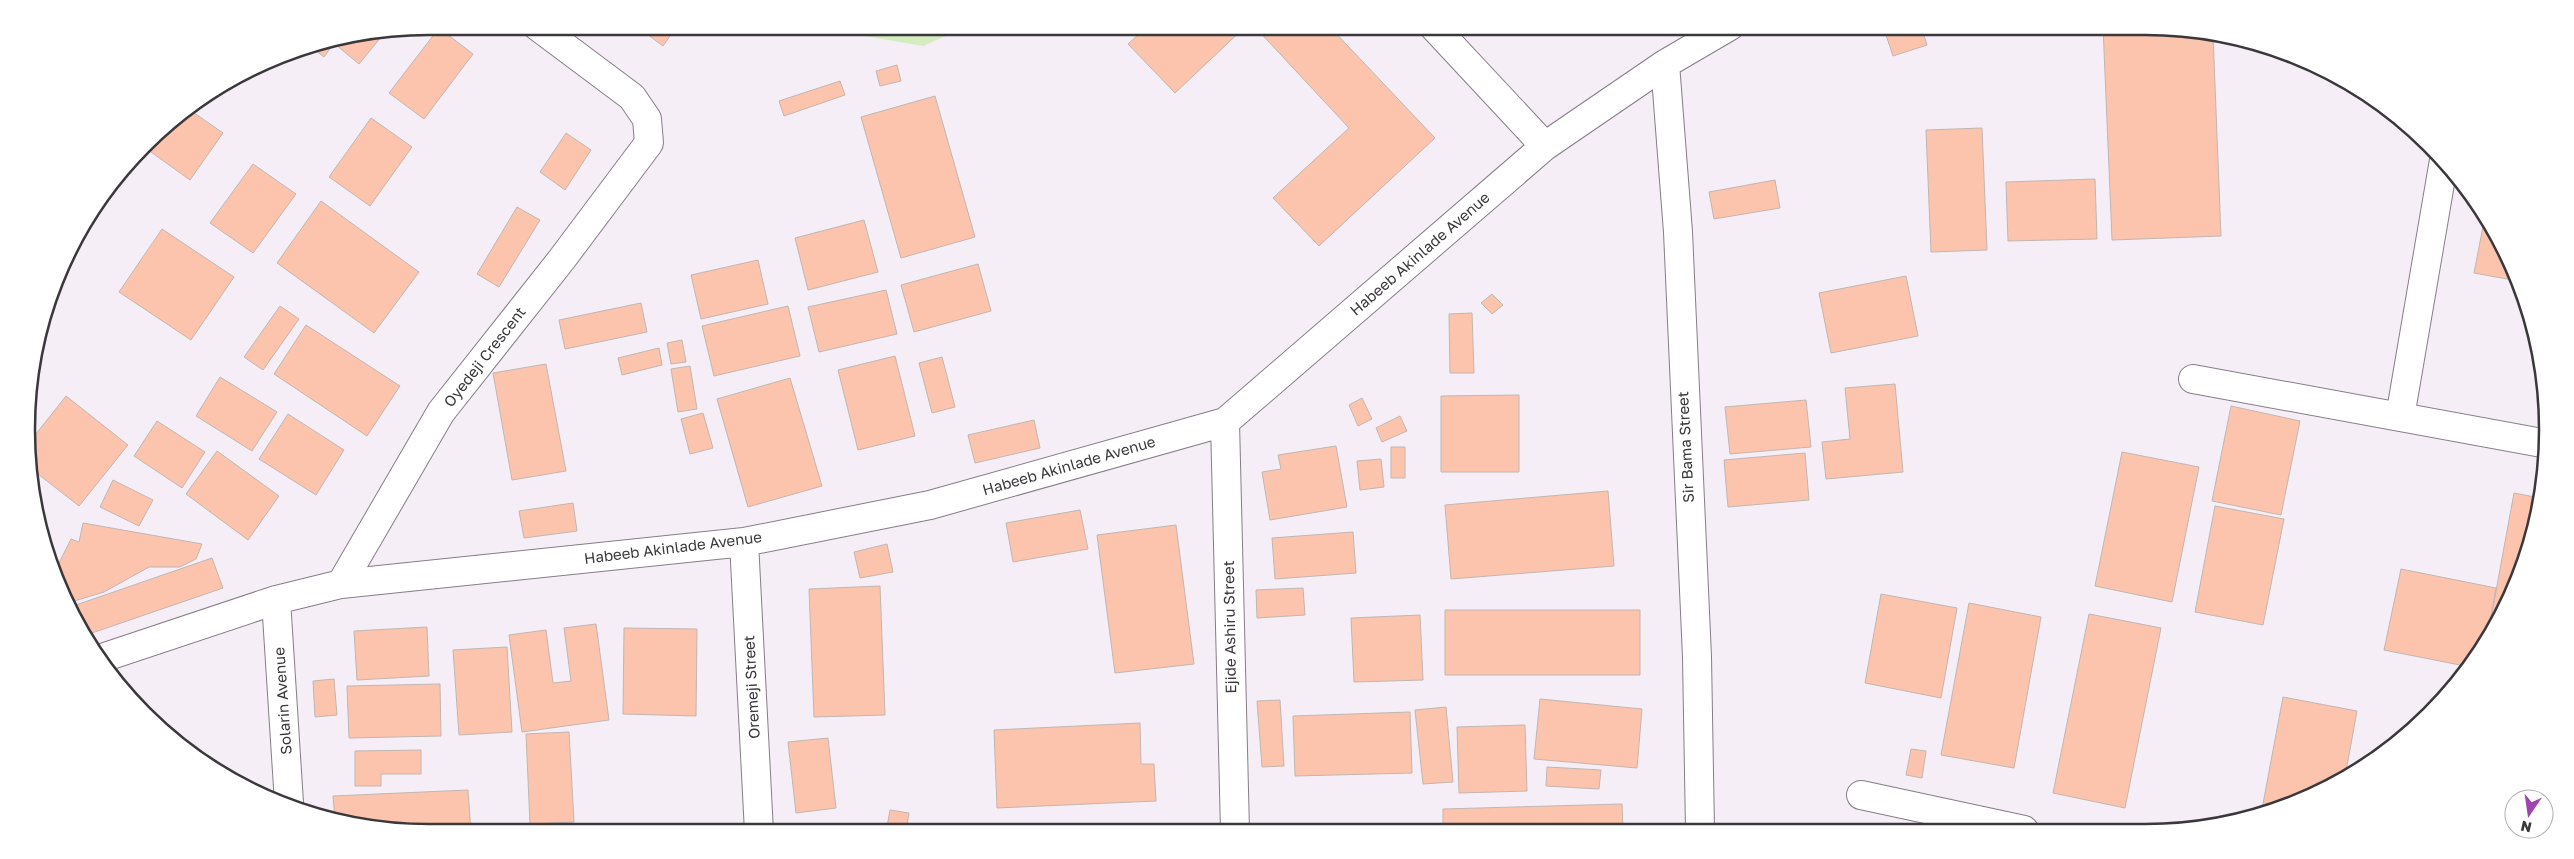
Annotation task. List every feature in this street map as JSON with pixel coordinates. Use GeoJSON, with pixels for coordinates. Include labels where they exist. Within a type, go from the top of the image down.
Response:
{"type":"FeatureCollection","features":[{"type":"Feature","properties":{"kind":"street","name":"Oyedeji Crescent"},"geometry":{"type":"LineString","coordinates":[[342,584],[441,412],[562,260],[649,143],[647,119],[632,97],[549,35]]}},
{"type":"Feature","properties":{"kind":"street"},"geometry":{"type":"LineString","coordinates":[[1441,35],[1545,146]]}},
{"type":"Feature","properties":{"kind":"street","name":"Habeeb Akinlade Avenue"},"geometry":{"type":"LineString","coordinates":[[106,656],[276,600],[342,584],[744,542],[930,505],[1225,422],[1545,146],[1665,64],[1715,35]]}},
{"type":"Feature","properties":{"kind":"street","name":"Sir Bama Street"},"geometry":{"type":"LineString","coordinates":[[1665,64],[1678,232],[1697,657],[1700,824]]}},
{"type":"Feature","properties":{"kind":"street"},"geometry":{"type":"LineString","coordinates":[[2400,417],[2442,171]]}},
{"type":"Feature","properties":{"kind":"street"},"geometry":{"type":"LineString","coordinates":[[2193,379],[2538,443]]}},
{"type":"Feature","properties":{"kind":"street","name":"Ejide Ashiru Street"},"geometry":{"type":"LineString","coordinates":[[1225,422],[1235,824]]}},
{"type":"Feature","properties":{"kind":"street","name":"Oremeji Street"},"geometry":{"type":"LineString","coordinates":[[744,542],[759,824]]}},
{"type":"Feature","properties":{"kind":"street","name":"Solarin Avenue"},"geometry":{"type":"LineString","coordinates":[[276,600],[289,798]]}},
{"type":"Feature","properties":{"kind":"street"},"geometry":{"type":"LineString","coordinates":[[1862,795],[1996,824]]}},
{"type":"Feature","properties":{"kind":"green space"},"geometry":{"type":"Polygon","coordinates":[[[859,35],[948,35],[923,46],[859,35]]]}},
{"type":"Feature","properties":{"kind":"building"},"geometry":{"type":"Polygon","coordinates":[[[434,35],[448,35],[473,54],[424,119],[389,93],[434,35]]]}},
{"type":"Feature","properties":{"kind":"building"},"geometry":{"type":"Polygon","coordinates":[[[648,35],[671,35],[663,46],[648,35]]]}},
{"type":"Feature","properties":{"kind":"building"},"geometry":{"type":"Polygon","coordinates":[[[1138,35],[1236,35],[1175,93],[1128,44],[1138,35]]]}},
{"type":"Feature","properties":{"kind":"building"},"geometry":{"type":"Polygon","coordinates":[[[1262,35],[1338,35],[1435,138],[1319,246],[1273,198],[1349,128],[1262,35]]]}},
{"type":"Feature","properties":{"kind":"building"},"geometry":{"type":"Polygon","coordinates":[[[1886,35],[1924,35],[1927,45],[1893,56],[1886,35]]]}},
{"type":"Feature","properties":{"kind":"building"},"geometry":{"type":"Polygon","coordinates":[[[2103,35],[2170,36],[2213,41],[2221,236],[2112,240],[2103,35]]]}},
{"type":"Feature","properties":{"kind":"building"},"geometry":{"type":"Polygon","coordinates":[[[380,38],[359,64],[337,46],[380,38]]]}},
{"type":"Feature","properties":{"kind":"building"},"geometry":{"type":"Polygon","coordinates":[[[331,47],[324,57],[317,51],[331,47]]]}},
{"type":"Feature","properties":{"kind":"building"},"geometry":{"type":"Polygon","coordinates":[[[897,65],[901,81],[880,86],[876,71],[897,65]]]}},
{"type":"Feature","properties":{"kind":"building"},"geometry":{"type":"Polygon","coordinates":[[[840,81],[845,95],[784,116],[779,101],[840,81]]]}},
{"type":"Feature","properties":{"kind":"building"},"geometry":{"type":"Polygon","coordinates":[[[935,96],[975,237],[901,258],[861,117],[935,96]]]}},
{"type":"Feature","properties":{"kind":"building"},"geometry":{"type":"Polygon","coordinates":[[[194,113],[223,133],[190,180],[150,152],[169,133],[194,113]]]}},
{"type":"Feature","properties":{"kind":"building"},"geometry":{"type":"Polygon","coordinates":[[[371,118],[412,147],[370,206],[329,177],[371,118]]]}},
{"type":"Feature","properties":{"kind":"building"},"geometry":{"type":"Polygon","coordinates":[[[1982,128],[1987,250],[1931,252],[1926,130],[1982,128]]]}},
{"type":"Feature","properties":{"kind":"building"},"geometry":{"type":"Polygon","coordinates":[[[566,133],[591,150],[565,190],[540,172],[566,133]]]}},
{"type":"Feature","properties":{"kind":"building"},"geometry":{"type":"Polygon","coordinates":[[[253,164],[296,194],[253,253],[210,223],[253,164]]]}},
{"type":"Feature","properties":{"kind":"building"},"geometry":{"type":"Polygon","coordinates":[[[2095,179],[2097,239],[2008,241],[2006,182],[2095,179]]]}},
{"type":"Feature","properties":{"kind":"building"},"geometry":{"type":"Polygon","coordinates":[[[1775,180],[1780,208],[1714,219],[1709,192],[1775,180]]]}},
{"type":"Feature","properties":{"kind":"building"},"geometry":{"type":"Polygon","coordinates":[[[321,201],[419,272],[374,333],[277,263],[321,201]]]}},
{"type":"Feature","properties":{"kind":"building"},"geometry":{"type":"Polygon","coordinates":[[[517,207],[540,220],[499,287],[477,274],[517,207]]]}},
{"type":"Feature","properties":{"kind":"building"},"geometry":{"type":"Polygon","coordinates":[[[864,220],[878,272],[808,290],[795,238],[864,220]]]}},
{"type":"Feature","properties":{"kind":"building"},"geometry":{"type":"Polygon","coordinates":[[[2483,227],[2509,279],[2474,273],[2483,227]]]}},
{"type":"Feature","properties":{"kind":"building"},"geometry":{"type":"Polygon","coordinates":[[[162,229],[234,277],[191,340],[119,292],[162,229]]]}},
{"type":"Feature","properties":{"kind":"building"},"geometry":{"type":"Polygon","coordinates":[[[758,260],[768,304],[701,319],[691,275],[758,260]]]}},
{"type":"Feature","properties":{"kind":"building"},"geometry":{"type":"Polygon","coordinates":[[[978,264],[991,311],[914,332],[901,285],[978,264]]]}},
{"type":"Feature","properties":{"kind":"building"},"geometry":{"type":"Polygon","coordinates":[[[1906,276],[1918,336],[1831,353],[1819,293],[1906,276]]]}},
{"type":"Feature","properties":{"kind":"building"},"geometry":{"type":"Polygon","coordinates":[[[886,290],[897,334],[819,352],[808,307],[886,290]]]}},
{"type":"Feature","properties":{"kind":"building"},"geometry":{"type":"Polygon","coordinates":[[[1492,294],[1503,305],[1492,314],[1481,303],[1492,294]]]}},
{"type":"Feature","properties":{"kind":"building"},"geometry":{"type":"Polygon","coordinates":[[[641,303],[647,332],[565,349],[559,320],[641,303]]]}},
{"type":"Feature","properties":{"kind":"building"},"geometry":{"type":"Polygon","coordinates":[[[280,306],[299,319],[263,370],[244,357],[280,306]]]}},
{"type":"Feature","properties":{"kind":"building"},"geometry":{"type":"Polygon","coordinates":[[[788,306],[800,356],[714,376],[702,326],[788,306]]]}},
{"type":"Feature","properties":{"kind":"building"},"geometry":{"type":"Polygon","coordinates":[[[1472,313],[1474,373],[1450,373],[1449,314],[1472,313]]]}},
{"type":"Feature","properties":{"kind":"building"},"geometry":{"type":"Polygon","coordinates":[[[306,325],[400,386],[367,436],[274,374],[306,325]]]}},
{"type":"Feature","properties":{"kind":"building"},"geometry":{"type":"Polygon","coordinates":[[[682,340],[686,362],[671,364],[667,343],[682,340]]]}},
{"type":"Feature","properties":{"kind":"building"},"geometry":{"type":"Polygon","coordinates":[[[659,348],[662,365],[622,375],[618,358],[659,348]]]}},
{"type":"Feature","properties":{"kind":"building"},"geometry":{"type":"Polygon","coordinates":[[[895,356],[915,436],[858,450],[838,370],[895,356]]]}},
{"type":"Feature","properties":{"kind":"building"},"geometry":{"type":"Polygon","coordinates":[[[942,357],[955,407],[932,413],[919,363],[942,357]]]}},
{"type":"Feature","properties":{"kind":"building"},"geometry":{"type":"Polygon","coordinates":[[[546,364],[566,471],[512,480],[493,373],[546,364]]]}},
{"type":"Feature","properties":{"kind":"building"},"geometry":{"type":"Polygon","coordinates":[[[690,366],[697,409],[678,412],[671,369],[690,366]]]}},
{"type":"Feature","properties":{"kind":"building"},"geometry":{"type":"Polygon","coordinates":[[[220,377],[277,412],[252,451],[196,416],[220,377]]]}},
{"type":"Feature","properties":{"kind":"building"},"geometry":{"type":"Polygon","coordinates":[[[790,378],[822,486],[748,507],[717,399],[790,378]]]}},
{"type":"Feature","properties":{"kind":"building"},"geometry":{"type":"Polygon","coordinates":[[[1895,384],[1903,472],[1826,479],[1822,442],[1850,439],[1845,388],[1895,384]]]}},
{"type":"Feature","properties":{"kind":"building"},"geometry":{"type":"Polygon","coordinates":[[[1519,395],[1519,472],[1441,472],[1441,396],[1519,395]]]}},
{"type":"Feature","properties":{"kind":"building"},"geometry":{"type":"Polygon","coordinates":[[[66,396],[128,445],[79,506],[37,474],[35,435],[66,396]]]}},
{"type":"Feature","properties":{"kind":"building"},"geometry":{"type":"Polygon","coordinates":[[[1362,398],[1372,419],[1358,426],[1349,405],[1362,398]]]}},
{"type":"Feature","properties":{"kind":"building"},"geometry":{"type":"Polygon","coordinates":[[[1806,400],[1811,447],[1730,454],[1725,407],[1806,400]]]}},
{"type":"Feature","properties":{"kind":"building"},"geometry":{"type":"Polygon","coordinates":[[[2231,406],[2300,421],[2281,515],[2212,501],[2231,406]]]}},
{"type":"Feature","properties":{"kind":"building"},"geometry":{"type":"Polygon","coordinates":[[[703,413],[713,448],[690,454],[681,419],[703,413]]]}},
{"type":"Feature","properties":{"kind":"building"},"geometry":{"type":"Polygon","coordinates":[[[288,414],[344,450],[316,495],[259,459],[288,414]]]}},
{"type":"Feature","properties":{"kind":"building"},"geometry":{"type":"Polygon","coordinates":[[[1400,416],[1407,431],[1382,442],[1376,428],[1400,416]]]}},
{"type":"Feature","properties":{"kind":"building"},"geometry":{"type":"Polygon","coordinates":[[[1034,420],[1040,448],[975,463],[968,435],[1034,420]]]}},
{"type":"Feature","properties":{"kind":"building"},"geometry":{"type":"Polygon","coordinates":[[[157,421],[205,452],[182,488],[134,456],[157,421]]]}},
{"type":"Feature","properties":{"kind":"building"},"geometry":{"type":"Polygon","coordinates":[[[1336,446],[1347,507],[1270,520],[1262,472],[1281,469],[1278,455],[1336,446]]]}},
{"type":"Feature","properties":{"kind":"building"},"geometry":{"type":"Polygon","coordinates":[[[1391,447],[1405,447],[1405,478],[1391,478],[1391,447]]]}},
{"type":"Feature","properties":{"kind":"building"},"geometry":{"type":"Polygon","coordinates":[[[217,451],[279,496],[248,540],[186,494],[217,451]]]}},
{"type":"Feature","properties":{"kind":"building"},"geometry":{"type":"Polygon","coordinates":[[[2122,452],[2199,467],[2172,602],[2095,586],[2122,452]]]}},
{"type":"Feature","properties":{"kind":"building"},"geometry":{"type":"Polygon","coordinates":[[[1805,453],[1809,500],[1728,507],[1724,460],[1805,453]]]}},
{"type":"Feature","properties":{"kind":"building"},"geometry":{"type":"Polygon","coordinates":[[[1381,459],[1384,487],[1360,490],[1357,461],[1381,459]]]}},
{"type":"Feature","properties":{"kind":"building"},"geometry":{"type":"Polygon","coordinates":[[[113,480],[153,500],[139,526],[100,507],[113,480]]]}},
{"type":"Feature","properties":{"kind":"building"},"geometry":{"type":"Polygon","coordinates":[[[1608,491],[1614,566],[1451,579],[1445,505],[1608,491]]]}},
{"type":"Feature","properties":{"kind":"building"},"geometry":{"type":"Polygon","coordinates":[[[2514,493],[2533,497],[2526,532],[2518,556],[2491,617],[2514,493]]]}},
{"type":"Feature","properties":{"kind":"building"},"geometry":{"type":"Polygon","coordinates":[[[573,503],[577,531],[524,538],[519,511],[573,503]]]}},
{"type":"Feature","properties":{"kind":"building"},"geometry":{"type":"Polygon","coordinates":[[[2215,506],[2284,519],[2263,625],[2195,612],[2215,506]]]}},
{"type":"Feature","properties":{"kind":"building"},"geometry":{"type":"Polygon","coordinates":[[[1080,510],[1088,549],[1013,562],[1006,523],[1080,510]]]}},
{"type":"Feature","properties":{"kind":"building"},"geometry":{"type":"Polygon","coordinates":[[[83,523],[202,544],[196,559],[180,567],[149,567],[104,592],[75,601],[59,563],[71,539],[79,542],[83,523]]]}},
{"type":"Feature","properties":{"kind":"building"},"geometry":{"type":"Polygon","coordinates":[[[1176,525],[1194,664],[1115,673],[1097,535],[1176,525]]]}},
{"type":"Feature","properties":{"kind":"building"},"geometry":{"type":"Polygon","coordinates":[[[1353,532],[1356,573],[1275,579],[1272,538],[1353,532]]]}},
{"type":"Feature","properties":{"kind":"building"},"geometry":{"type":"Polygon","coordinates":[[[887,544],[893,572],[860,578],[854,552],[887,544]]]}},
{"type":"Feature","properties":{"kind":"building"},"geometry":{"type":"Polygon","coordinates":[[[212,558],[223,588],[92,633],[76,605],[212,558]]]}},
{"type":"Feature","properties":{"kind":"building"},"geometry":{"type":"Polygon","coordinates":[[[2401,569],[2496,588],[2491,618],[2473,649],[2461,665],[2384,650],[2401,569]]]}},
{"type":"Feature","properties":{"kind":"building"},"geometry":{"type":"Polygon","coordinates":[[[880,586],[885,715],[814,717],[809,589],[880,586]]]}},
{"type":"Feature","properties":{"kind":"building"},"geometry":{"type":"Polygon","coordinates":[[[1303,588],[1305,615],[1257,618],[1256,590],[1303,588]]]}},
{"type":"Feature","properties":{"kind":"building"},"geometry":{"type":"Polygon","coordinates":[[[1881,594],[1957,608],[1941,698],[1865,683],[1881,594]]]}},
{"type":"Feature","properties":{"kind":"building"},"geometry":{"type":"Polygon","coordinates":[[[1969,603],[2041,617],[2014,768],[1941,755],[1969,603]]]}},
{"type":"Feature","properties":{"kind":"building"},"geometry":{"type":"Polygon","coordinates":[[[1445,610],[1640,610],[1640,675],[1445,675],[1445,610]]]}},
{"type":"Feature","properties":{"kind":"building"},"geometry":{"type":"Polygon","coordinates":[[[2089,614],[2161,628],[2125,808],[2053,793],[2089,614]]]}},
{"type":"Feature","properties":{"kind":"building"},"geometry":{"type":"Polygon","coordinates":[[[1420,615],[1423,680],[1354,682],[1351,618],[1420,615]]]}},
{"type":"Feature","properties":{"kind":"building"},"geometry":{"type":"Polygon","coordinates":[[[596,624],[609,720],[522,732],[509,635],[546,630],[553,683],[571,681],[564,628],[596,624]]]}},
{"type":"Feature","properties":{"kind":"building"},"geometry":{"type":"Polygon","coordinates":[[[427,627],[429,676],[357,680],[354,631],[427,627]]]}},
{"type":"Feature","properties":{"kind":"building"},"geometry":{"type":"Polygon","coordinates":[[[624,628],[697,629],[696,716],[623,714],[624,628]]]}},
{"type":"Feature","properties":{"kind":"building"},"geometry":{"type":"Polygon","coordinates":[[[507,647],[512,732],[459,735],[453,650],[507,647]]]}},
{"type":"Feature","properties":{"kind":"building"},"geometry":{"type":"Polygon","coordinates":[[[334,679],[337,715],[315,717],[313,681],[334,679]]]}},
{"type":"Feature","properties":{"kind":"building"},"geometry":{"type":"Polygon","coordinates":[[[440,684],[441,736],[349,738],[347,686],[440,684]]]}},
{"type":"Feature","properties":{"kind":"building"},"geometry":{"type":"Polygon","coordinates":[[[2283,697],[2357,711],[2347,768],[2295,794],[2263,806],[2283,697]]]}},
{"type":"Feature","properties":{"kind":"building"},"geometry":{"type":"Polygon","coordinates":[[[1540,699],[1642,709],[1637,768],[1534,759],[1540,699]]]}},
{"type":"Feature","properties":{"kind":"building"},"geometry":{"type":"Polygon","coordinates":[[[1280,700],[1284,766],[1262,767],[1257,701],[1280,700]]]}},
{"type":"Feature","properties":{"kind":"building"},"geometry":{"type":"Polygon","coordinates":[[[1446,707],[1453,782],[1423,784],[1415,710],[1446,707]]]}},
{"type":"Feature","properties":{"kind":"building"},"geometry":{"type":"Polygon","coordinates":[[[1410,712],[1412,773],[1295,776],[1293,716],[1410,712]]]}},
{"type":"Feature","properties":{"kind":"building"},"geometry":{"type":"Polygon","coordinates":[[[1140,723],[1141,764],[1154,764],[1156,801],[997,808],[994,730],[1140,723]]]}},
{"type":"Feature","properties":{"kind":"building"},"geometry":{"type":"Polygon","coordinates":[[[1525,725],[1527,791],[1459,793],[1457,727],[1525,725]]]}},
{"type":"Feature","properties":{"kind":"building"},"geometry":{"type":"Polygon","coordinates":[[[569,732],[574,822],[530,824],[526,734],[569,732]]]}},
{"type":"Feature","properties":{"kind":"building"},"geometry":{"type":"Polygon","coordinates":[[[828,738],[836,808],[796,813],[788,742],[828,738]]]}},
{"type":"Feature","properties":{"kind":"building"},"geometry":{"type":"Polygon","coordinates":[[[1911,749],[1926,751],[1922,778],[1906,775],[1911,749]]]}},
{"type":"Feature","properties":{"kind":"building"},"geometry":{"type":"Polygon","coordinates":[[[421,750],[421,774],[381,774],[381,786],[355,786],[355,751],[421,750]]]}},
{"type":"Feature","properties":{"kind":"building"},"geometry":{"type":"Polygon","coordinates":[[[1547,767],[1601,770],[1599,789],[1546,786],[1547,767]]]}},
{"type":"Feature","properties":{"kind":"building"},"geometry":{"type":"Polygon","coordinates":[[[468,790],[470,824],[378,821],[334,812],[333,796],[468,790]]]}},
{"type":"Feature","properties":{"kind":"building"},"geometry":{"type":"Polygon","coordinates":[[[1622,804],[1623,824],[1443,824],[1443,809],[1622,804]]]}},
{"type":"Feature","properties":{"kind":"building"},"geometry":{"type":"Polygon","coordinates":[[[890,810],[909,813],[907,824],[887,824],[890,810]]]}}]}
